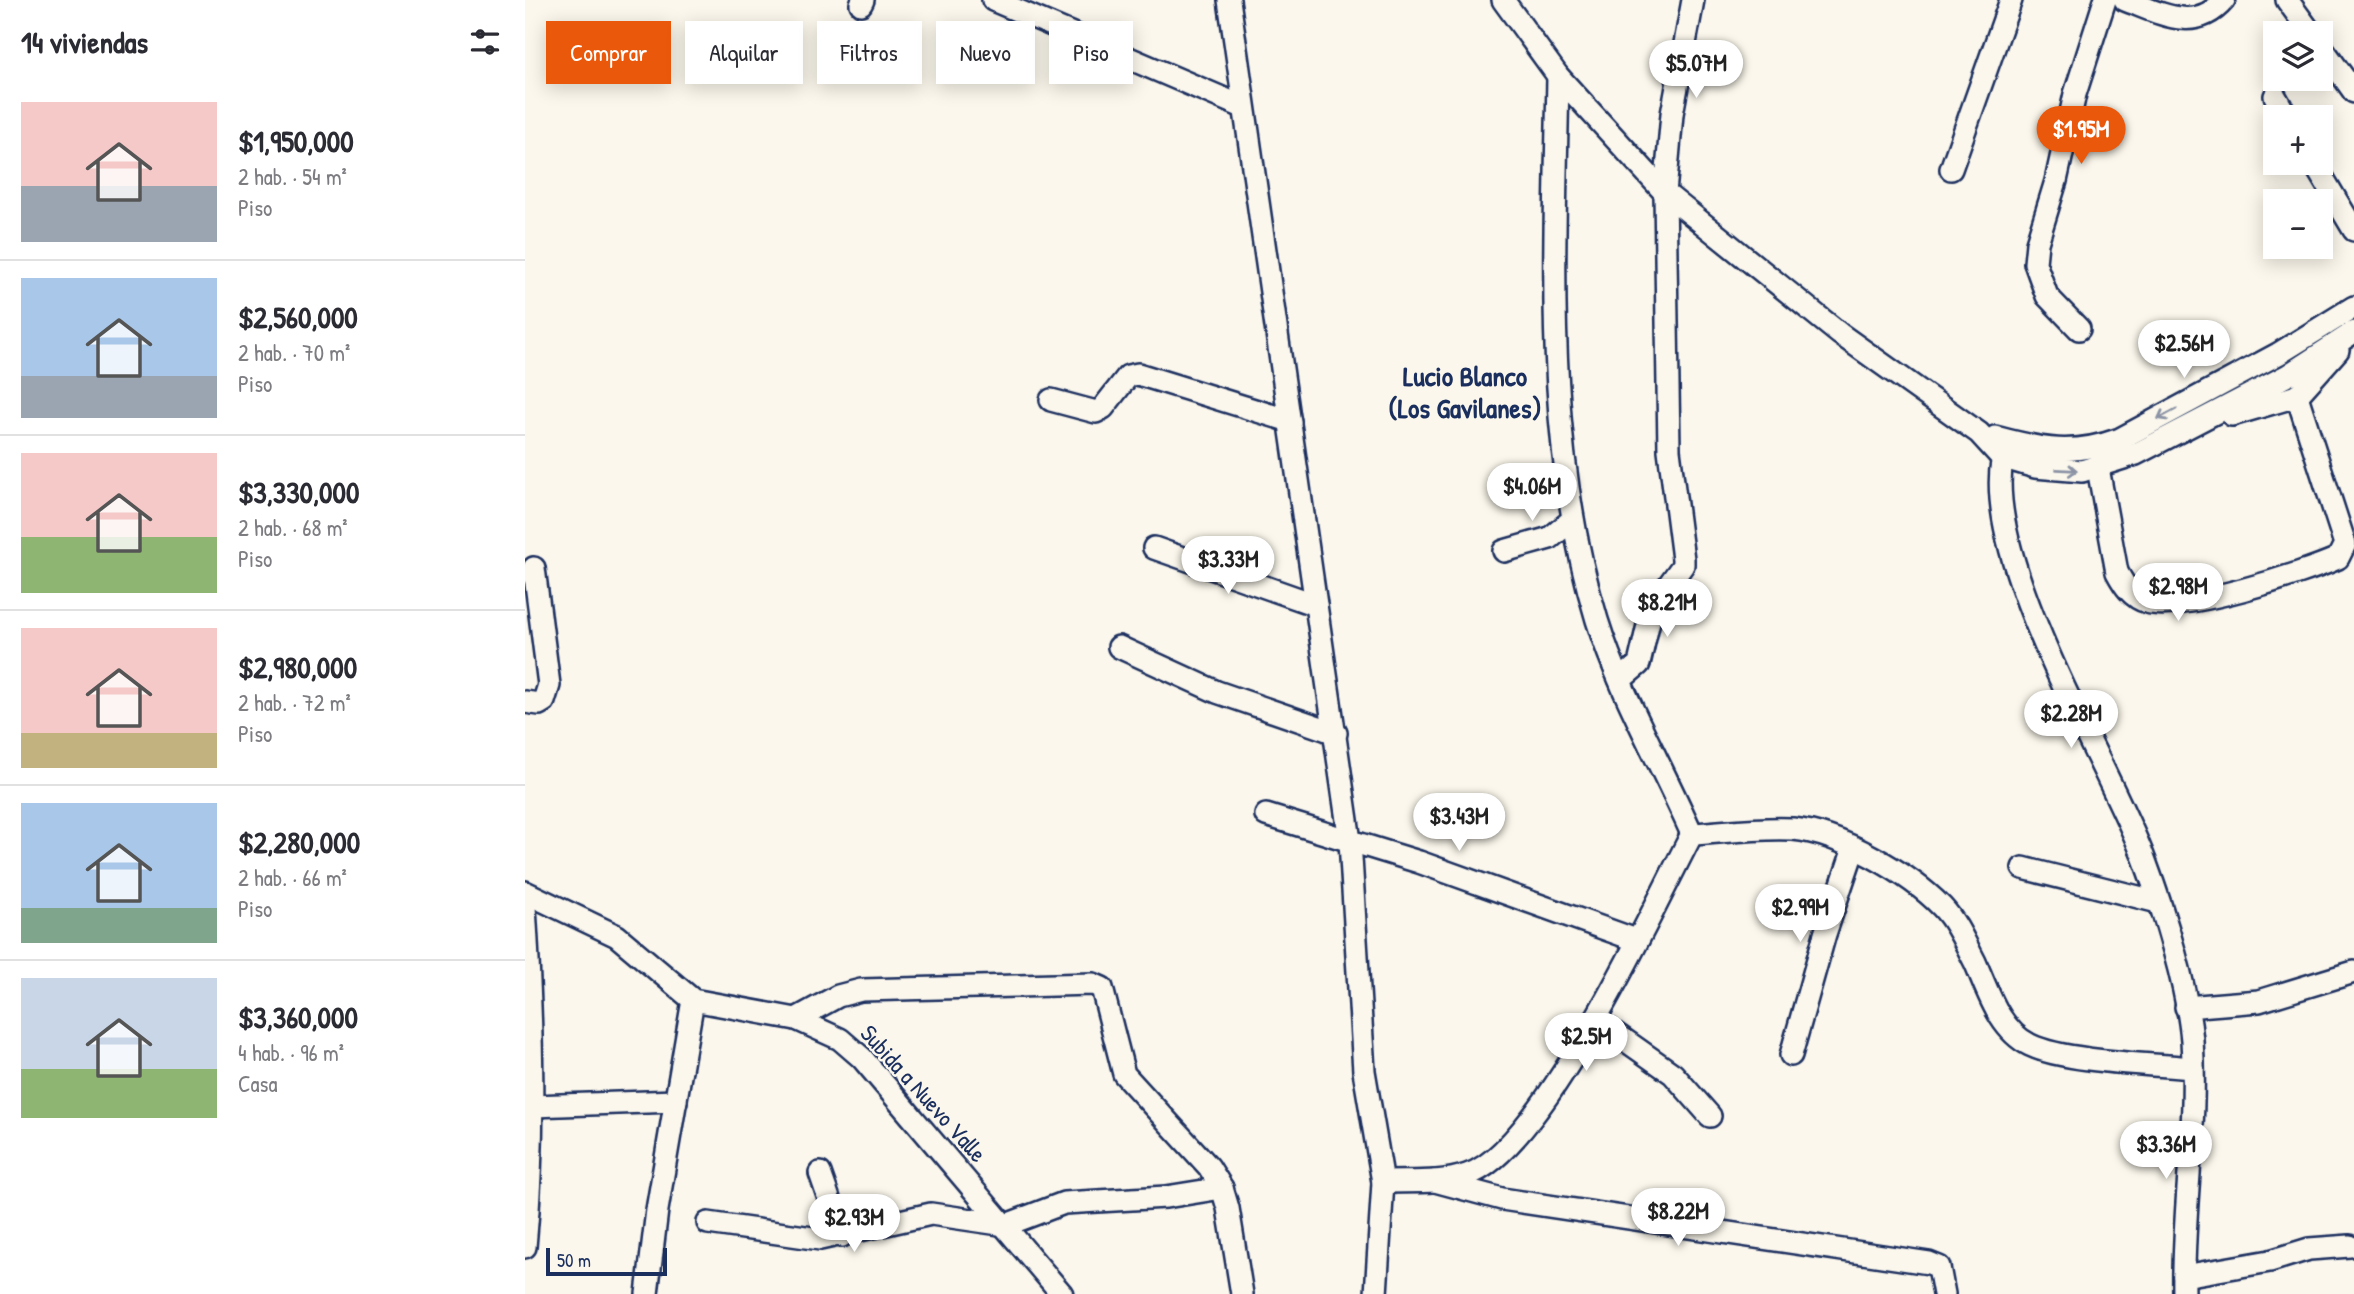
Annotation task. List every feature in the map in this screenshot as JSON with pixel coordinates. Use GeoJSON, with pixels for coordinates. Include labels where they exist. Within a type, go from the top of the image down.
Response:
{"type":"FeatureCollection","features":[{"type":"Feature","properties":{"kind":"street"},"geometry":{"type":"LineString","coordinates":[[993,0],[1243,107]]}},
{"type":"Feature","properties":{"kind":"street"},"geometry":{"type":"LineString","coordinates":[[1229,0],[1350,841],[1364,1070],[1383,1182],[1376,1294]]}},
{"type":"Feature","properties":{"kind":"street"},"geometry":{"type":"LineString","coordinates":[[1503,0],[1558,76],[1665,193],[1840,334],[2004,449],[2057,470],[2082,471],[2098,467],[2136,454],[2211,417],[2349,342]]}},
{"type":"Feature","properties":{"kind":"street"},"geometry":{"type":"LineString","coordinates":[[1620,680],[1639,664],[1652,608],[1683,565],[1669,450],[1665,193],[1672,114],[1692,0]]}},
{"type":"Feature","properties":{"kind":"street"},"geometry":{"type":"LineString","coordinates":[[1951,169],[2011,0]]}},
{"type":"Feature","properties":{"kind":"street"},"geometry":{"type":"LineString","coordinates":[[2079,329],[2047,296],[2035,263],[2037,243],[2056,181],[2075,94],[2105,0]]}},
{"type":"Feature","properties":{"kind":"street"},"geometry":{"type":"LineString","coordinates":[[2125,0],[2173,19],[2185,20],[2211,13],[2224,0]]}},
{"type":"Feature","properties":{"kind":"street"},"geometry":{"type":"LineString","coordinates":[[2287,0],[2302,21]]}},
{"type":"Feature","properties":{"kind":"street"},"geometry":{"type":"LineString","coordinates":[[2333,63],[2354,92]]}},
{"type":"Feature","properties":{"kind":"street"},"geometry":{"type":"LineString","coordinates":[[1558,76],[1555,371],[1561,450],[1572,520],[1598,622],[1620,680],[1692,834]]}},
{"type":"Feature","properties":{"kind":"street"},"geometry":{"type":"LineString","coordinates":[[2275,96],[2280,105]]}},
{"type":"Feature","properties":{"kind":"street"},"geometry":{"type":"LineString","coordinates":[[2321,175],[2354,230]]}},
{"type":"Feature","properties":{"kind":"street"},"geometry":{"type":"LineString","coordinates":[[2004,449],[2067,452],[2092,449],[2120,439],[2278,354],[2354,307]]}},
{"type":"Feature","properties":{"kind":"street"},"geometry":{"type":"LineString","coordinates":[[2211,417],[2237,415],[2297,396],[2349,342]]}},
{"type":"Feature","properties":{"kind":"street"},"geometry":{"type":"LineString","coordinates":[[2278,354],[2288,375]]}},
{"type":"Feature","properties":{"kind":"street"},"geometry":{"type":"LineString","coordinates":[[1051,400],[1096,412],[1103,408],[1128,376],[1138,374],[1290,421]]}},
{"type":"Feature","properties":{"kind":"street"},"geometry":{"type":"LineString","coordinates":[[2098,467],[2117,572],[2125,587],[2146,602],[2165,603],[2196,599],[2328,562],[2338,558],[2345,544],[2297,396]]}},
{"type":"Feature","properties":{"kind":"street"},"geometry":{"type":"LineString","coordinates":[[2004,449],[2003,512],[2021,581],[2036,622],[2145,859],[2186,1007],[2193,1068],[2184,1285],[2309,1249],[2350,1246]]}},
{"type":"Feature","properties":{"kind":"street"},"geometry":{"type":"LineString","coordinates":[[1504,551],[1551,538],[1572,520]]}},
{"type":"Feature","properties":{"kind":"street"},"geometry":{"type":"LineString","coordinates":[[1154,548],[1316,605]]}},
{"type":"Feature","properties":{"kind":"street"},"geometry":{"type":"LineString","coordinates":[[525,702],[539,704],[544,701],[549,685],[534,568]]}},
{"type":"Feature","properties":{"kind":"street"},"geometry":{"type":"LineString","coordinates":[[1119,647],[1217,692],[1336,733]]}},
{"type":"Feature","properties":{"kind":"street"},"geometry":{"type":"LineString","coordinates":[[1266,815],[1532,901],[1636,940]]}},
{"type":"Feature","properties":{"kind":"street"},"geometry":{"type":"LineString","coordinates":[[1692,834],[1794,829],[1821,834],[1854,848],[1926,892],[1944,909],[1960,932],[2008,1028],[2028,1044],[2052,1053],[2193,1068]]}},
{"type":"Feature","properties":{"kind":"street"},"geometry":{"type":"LineString","coordinates":[[1383,1182],[1435,1181],[1468,1175],[1494,1160],[1515,1140],[1595,1019],[1692,834]]}},
{"type":"Feature","properties":{"kind":"street"},"geometry":{"type":"LineString","coordinates":[[1791,1055],[1825,934],[1854,848]]}},
{"type":"Feature","properties":{"kind":"street"},"geometry":{"type":"LineString","coordinates":[[2023,868],[2158,902]]}},
{"type":"Feature","properties":{"kind":"street","name":"Subida a Nuevo Valle"},"geometry":{"type":"LineString","coordinates":[[525,892],[617,936],[693,1000],[796,1019],[841,1039],[862,1058],[1062,1294]]}},
{"type":"Feature","properties":{"kind":"street"},"geometry":{"type":"LineString","coordinates":[[525,907],[528,1069],[532,1106],[531,1187],[525,1247]]}},
{"type":"Feature","properties":{"kind":"street"},"geometry":{"type":"LineString","coordinates":[[2186,1007],[2259,1001],[2354,972]]}},
{"type":"Feature","properties":{"kind":"street"},"geometry":{"type":"LineString","coordinates":[[796,1019],[838,996],[861,990],[1093,984],[1105,993],[1124,1074],[1209,1167],[1222,1188],[1228,1208],[1242,1294]]}},
{"type":"Feature","properties":{"kind":"street"},"geometry":{"type":"LineString","coordinates":[[647,1294],[693,1000]]}},
{"type":"Feature","properties":{"kind":"street"},"geometry":{"type":"LineString","coordinates":[[1595,1019],[1672,1074],[1710,1116]]}},
{"type":"Feature","properties":{"kind":"street"},"geometry":{"type":"LineString","coordinates":[[532,1106],[676,1101]]}},
{"type":"Feature","properties":{"kind":"street"},"geometry":{"type":"LineString","coordinates":[[820,1173],[842,1236]]}},
{"type":"Feature","properties":{"kind":"street"},"geometry":{"type":"LineString","coordinates":[[1435,1181],[1502,1199],[1929,1263],[1939,1268],[1944,1294]]}},
{"type":"Feature","properties":{"kind":"street"},"geometry":{"type":"LineString","coordinates":[[708,1223],[795,1237],[842,1236],[931,1214],[1006,1225],[1064,1203],[1166,1197],[1222,1188]]}},
{"type":"Feature","properties":{"kind":"district","name":"Lucio Blanco (Los Gavilanes)"},"geometry":{"type":"Point","coordinates":[1465,392]}}]}
